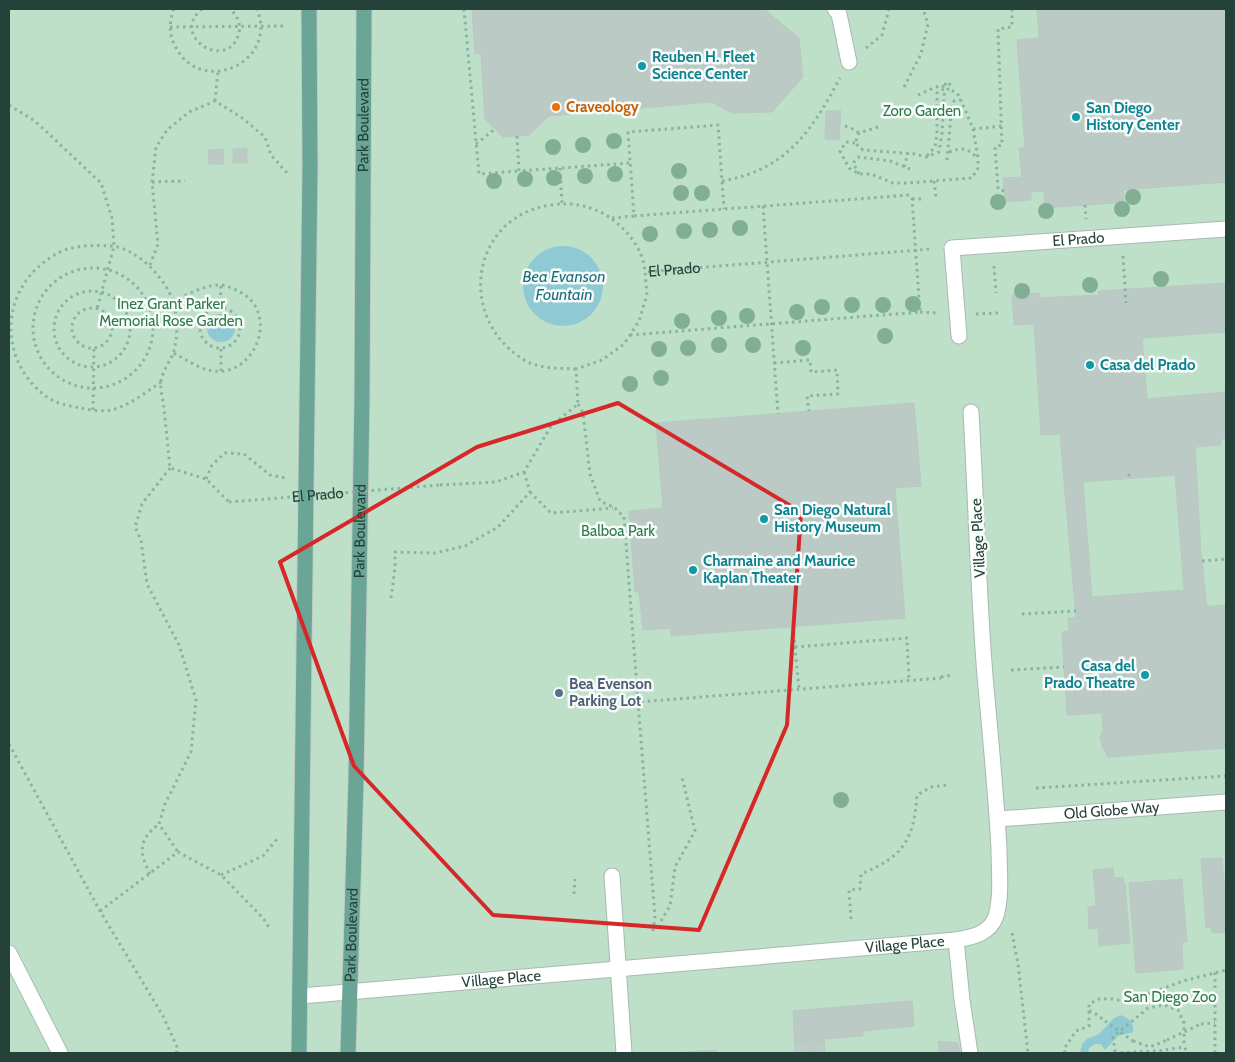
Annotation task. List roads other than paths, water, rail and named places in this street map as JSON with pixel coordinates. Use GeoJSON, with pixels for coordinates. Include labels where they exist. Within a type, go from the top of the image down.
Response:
{"type":"FeatureCollection","features":[{"type":"Feature","properties":{"kind":"main road"},"geometry":{"type":"LineString","coordinates":[[299,1053],[310,167],[309,9]]}},
{"type":"Feature","properties":{"kind":"main road","name":"Park Boulevard"},"geometry":{"type":"LineString","coordinates":[[348,1053],[356,780],[362,416],[364,9]]}},
{"type":"Feature","properties":{"kind":"street"},"geometry":{"type":"LineString","coordinates":[[835,9],[839,14],[849,62]]}},
{"type":"Feature","properties":{"kind":"street","name":"El Prado"},"geometry":{"type":"LineString","coordinates":[[959,336],[952,248],[1226,228]]}},
{"type":"Feature","properties":{"kind":"street","name":"Village Place"},"geometry":{"type":"LineString","coordinates":[[301,996],[956,940],[973,937],[988,929],[995,918],[999,902],[1000,876],[998,819],[985,672],[971,412]]}},
{"type":"Feature","properties":{"kind":"street","name":"Old Globe Way"},"geometry":{"type":"LineString","coordinates":[[998,819],[1226,802]]}},
{"type":"Feature","properties":{"kind":"street"},"geometry":{"type":"LineString","coordinates":[[612,876],[624,1053]]}},
{"type":"Feature","properties":{"kind":"street"},"geometry":{"type":"LineString","coordinates":[[956,940],[970,1053]]}},
{"type":"Feature","properties":{"kind":"street"},"geometry":{"type":"LineString","coordinates":[[9,953],[60,1053]]}},
{"type":"Feature","properties":{"kind":"water","name":"Bea Evanson Fountain"},"geometry":{"type":"Polygon","coordinates":[[[563,246],[578,249],[591,258],[600,271],[603,286],[600,301],[591,314],[578,323],[563,326],[548,323],[535,314],[526,301],[523,286],[526,271],[535,258],[548,249],[563,246]]]}},
{"type":"Feature","properties":{"kind":"water"},"geometry":{"type":"Polygon","coordinates":[[[221,314],[231,318],[235,328],[231,338],[221,342],[211,338],[207,328],[211,318],[221,314]]]}},
{"type":"Feature","properties":{"kind":"water"},"geometry":{"type":"Polygon","coordinates":[[[1120,1015],[1130,1021],[1133,1026],[1133,1032],[1118,1036],[1105,1050],[1101,1044],[1095,1044],[1089,1048],[1088,1053],[1080,1053],[1082,1044],[1087,1039],[1099,1034],[1113,1019],[1120,1015]]]}},
{"type":"Feature","properties":{"kind":"tunnel"},"geometry":{"type":"LineString","coordinates":[[795,1053],[824,1051]]}},
{"type":"Feature","properties":{"kind":"place","name":"Reuben H. Fleet Science Center"},"geometry":{"type":"Point","coordinates":[642,66]}},
{"type":"Feature","properties":{"kind":"place","name":"Craveology"},"geometry":{"type":"Point","coordinates":[556,107]}},
{"type":"Feature","properties":{"kind":"place","name":"San Diego History Center"},"geometry":{"type":"Point","coordinates":[1076,117]}},
{"type":"Feature","properties":{"kind":"place","name":"Casa del Prado"},"geometry":{"type":"Point","coordinates":[1090,365]}},
{"type":"Feature","properties":{"kind":"place","name":"San Diego Natural History Museum"},"geometry":{"type":"Point","coordinates":[764,519]}},
{"type":"Feature","properties":{"kind":"place","name":"Charmaine and Maurice Kaplan Theater"},"geometry":{"type":"Point","coordinates":[693,570]}},
{"type":"Feature","properties":{"kind":"place","name":"Casa del Prado Theatre"},"geometry":{"type":"Point","coordinates":[1145,675]}},
{"type":"Feature","properties":{"kind":"place","name":"Bea Evenson Parking Lot"},"geometry":{"type":"Point","coordinates":[559,693]}},
{"type":"Feature","properties":{"kind":"park label","name":"Zoro Garden"},"geometry":{"type":"Point","coordinates":[922,111]}},
{"type":"Feature","properties":{"kind":"park label","name":"Inez Grant Parker Memorial Rose Garden"},"geometry":{"type":"Point","coordinates":[171,312]}},
{"type":"Feature","properties":{"kind":"park label","name":"Balboa Park"},"geometry":{"type":"Point","coordinates":[618,531]}},
{"type":"Feature","properties":{"kind":"park label","name":"San Diego Zoo"},"geometry":{"type":"Point","coordinates":[1170,997]}}]}
